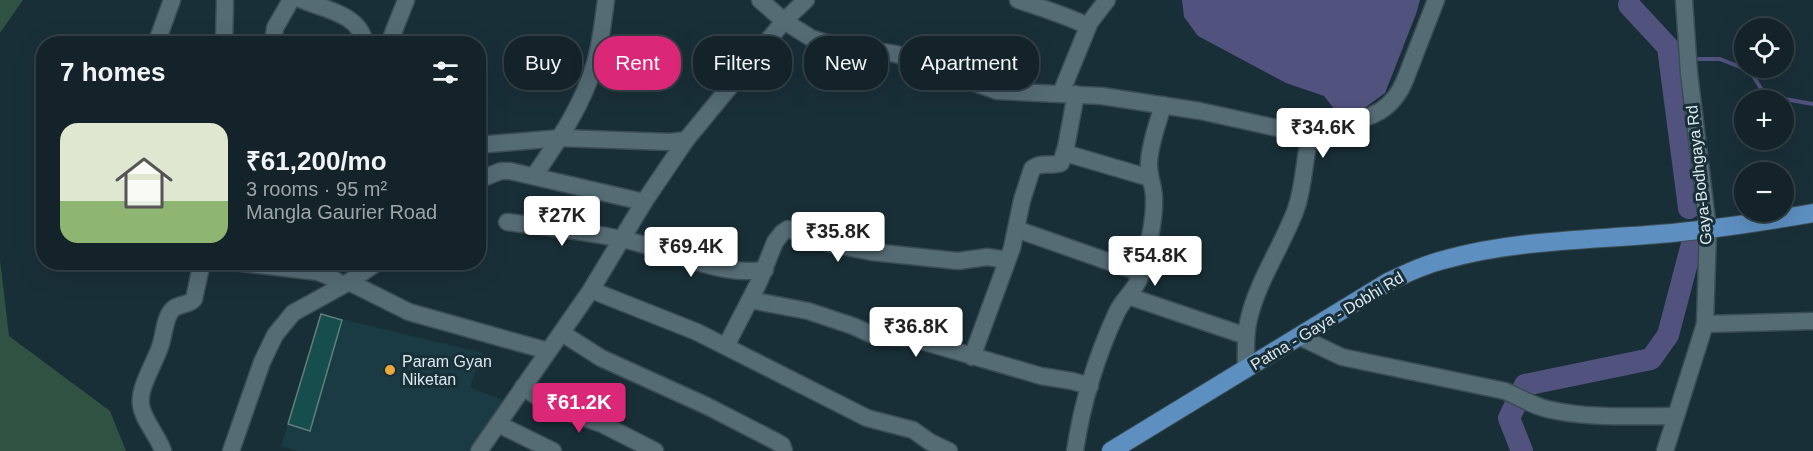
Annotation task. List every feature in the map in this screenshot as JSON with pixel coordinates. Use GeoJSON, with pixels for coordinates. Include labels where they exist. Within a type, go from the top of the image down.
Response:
{"type":"FeatureCollection","features":[{"type":"Feature","properties":{"kind":"main road","name":"Patna - Gaya - Dobhi Rd"},"geometry":{"type":"LineString","coordinates":[[1111,451],[1388,282],[1445,259],[1478,251],[1523,245],[1708,229],[1813,213]]}},
{"type":"Feature","properties":{"kind":"street"},"geometry":{"type":"LineString","coordinates":[[159,36],[172,0]]}},
{"type":"Feature","properties":{"kind":"street"},"geometry":{"type":"LineString","coordinates":[[224,36],[225,0]]}},
{"type":"Feature","properties":{"kind":"street"},"geometry":{"type":"LineString","coordinates":[[274,36],[275,28],[291,0]]}},
{"type":"Feature","properties":{"kind":"street"},"geometry":{"type":"LineString","coordinates":[[302,0],[346,17],[361,36]]}},
{"type":"Feature","properties":{"kind":"street"},"geometry":{"type":"LineString","coordinates":[[394,36],[406,0]]}},
{"type":"Feature","properties":{"kind":"street"},"geometry":{"type":"LineString","coordinates":[[534,176],[561,138],[587,86],[596,62],[606,0]]}},
{"type":"Feature","properties":{"kind":"street"},"geometry":{"type":"LineString","coordinates":[[760,0],[784,21],[811,38],[896,54],[997,91],[1068,93],[1200,111],[1270,127],[1312,128]]}},
{"type":"Feature","properties":{"kind":"street"},"geometry":{"type":"LineString","coordinates":[[479,451],[591,290],[644,202],[686,140],[784,21],[806,0]]}},
{"type":"Feature","properties":{"kind":"street"},"geometry":{"type":"LineString","coordinates":[[1018,0],[1069,17],[1088,26]]}},
{"type":"Feature","properties":{"kind":"street"},"geometry":{"type":"LineString","coordinates":[[972,357],[1007,260],[1032,169],[1041,164],[1056,165],[1060,163],[1065,153],[1068,93],[1088,26],[1107,0]]}},
{"type":"Feature","properties":{"kind":"street"},"geometry":{"type":"LineString","coordinates":[[1246,369],[1246,336],[1252,307],[1282,244],[1299,198],[1312,128],[1316,123],[1353,120],[1388,107],[1401,91],[1406,80],[1436,0]]}},
{"type":"Feature","properties":{"kind":"street","name":"Gaya-Bodhgaya Rd"},"geometry":{"type":"LineString","coordinates":[[1665,451],[1705,324],[1708,229],[1689,73],[1684,0]]}},
{"type":"Feature","properties":{"kind":"street"},"geometry":{"type":"LineString","coordinates":[[1075,451],[1090,386],[1117,310],[1136,287],[1141,273],[1154,209],[1154,193],[1150,178],[1150,151],[1163,105]]}},
{"type":"Feature","properties":{"kind":"street"},"geometry":{"type":"LineString","coordinates":[[486,144],[561,138],[670,142],[686,140]]}},
{"type":"Feature","properties":{"kind":"street"},"geometry":{"type":"LineString","coordinates":[[1065,153],[1150,178]]}},
{"type":"Feature","properties":{"kind":"street"},"geometry":{"type":"LineString","coordinates":[[486,177],[501,171],[510,171],[644,202]]}},
{"type":"Feature","properties":{"kind":"street"},"geometry":{"type":"LineString","coordinates":[[507,222],[622,239],[716,266],[751,272],[765,270]]}},
{"type":"Feature","properties":{"kind":"street"},"geometry":{"type":"LineString","coordinates":[[726,346],[765,270],[775,242],[788,229],[831,244],[872,252],[958,261],[987,257],[1007,260]]}},
{"type":"Feature","properties":{"kind":"street"},"geometry":{"type":"LineString","coordinates":[[1016,229],[1141,273]]}},
{"type":"Feature","properties":{"kind":"street"},"geometry":{"type":"LineString","coordinates":[[163,451],[159,439],[142,411],[140,395],[161,344],[171,311],[191,303],[194,299],[200,270]]}},
{"type":"Feature","properties":{"kind":"street"},"geometry":{"type":"LineString","coordinates":[[301,270],[318,272],[409,312],[548,351]]}},
{"type":"Feature","properties":{"kind":"street"},"geometry":{"type":"LineString","coordinates":[[231,451],[262,362],[275,335],[293,313],[366,270]]}},
{"type":"Feature","properties":{"kind":"street"},"geometry":{"type":"LineString","coordinates":[[591,290],[691,330],[867,418],[913,430],[949,451]]}},
{"type":"Feature","properties":{"kind":"street"},"geometry":{"type":"LineString","coordinates":[[1128,296],[1246,336]]}},
{"type":"Feature","properties":{"kind":"street"},"geometry":{"type":"LineString","coordinates":[[750,300],[794,307],[875,336],[911,338],[1041,376],[1090,386]]}},
{"type":"Feature","properties":{"kind":"street"},"geometry":{"type":"LineString","coordinates":[[1705,324],[1813,321]]}},
{"type":"Feature","properties":{"kind":"street"},"geometry":{"type":"LineString","coordinates":[[562,333],[601,358],[707,406],[775,441],[782,445],[784,451]]}},
{"type":"Feature","properties":{"kind":"street"},"geometry":{"type":"LineString","coordinates":[[1300,337],[1342,357],[1517,397],[1547,409],[1590,414],[1676,416]]}},
{"type":"Feature","properties":{"kind":"street"},"geometry":{"type":"LineString","coordinates":[[523,387],[552,407],[602,424],[655,451]]}},
{"type":"Feature","properties":{"kind":"street"},"geometry":{"type":"LineString","coordinates":[[498,424],[554,451]]}},
{"type":"Feature","properties":{"kind":"shaded area","name":"Param Gyan Niketan"},"geometry":{"type":"Polygon","coordinates":[[[321,314],[483,353],[470,387],[505,401],[474,451],[297,451],[281,446],[321,314]]]}},
{"type":"Feature","properties":{"kind":"green space"},"geometry":{"type":"Polygon","coordinates":[[[0,0],[23,0],[0,33],[0,0]]]}},
{"type":"Feature","properties":{"kind":"green space"},"geometry":{"type":"Polygon","coordinates":[[[0,260],[9,336],[110,411],[126,451],[0,451],[0,260]]]}},
{"type":"Feature","properties":{"kind":"water"},"geometry":{"type":"Polygon","coordinates":[[[1182,0],[1420,0],[1385,93],[1363,109],[1335,110],[1324,96],[1286,83],[1198,36],[1184,17],[1182,0]]]}},
{"type":"Feature","properties":{"kind":"building"},"geometry":{"type":"Polygon","coordinates":[[[321,314],[342,320],[310,431],[288,424],[321,314]]]}},
{"type":"Feature","properties":{"kind":"waterway"},"geometry":{"type":"LineString","coordinates":[[1629,5],[1668,47],[1689,208]]}},
{"type":"Feature","properties":{"kind":"waterway"},"geometry":{"type":"LineString","coordinates":[[1669,59],[1683,59]]}},
{"type":"Feature","properties":{"kind":"waterway"},"geometry":{"type":"LineString","coordinates":[[1694,59],[1720,59],[1750,71],[1762,90],[1779,98],[1813,104]]}},
{"type":"Feature","properties":{"kind":"waterway"},"geometry":{"type":"LineString","coordinates":[[1522,451],[1509,418],[1525,385],[1651,359],[1668,335],[1692,244]]}},
{"type":"Feature","properties":{"kind":"place","name":"Param Gyan Niketan"},"geometry":{"type":"Point","coordinates":[390,370]}}]}
